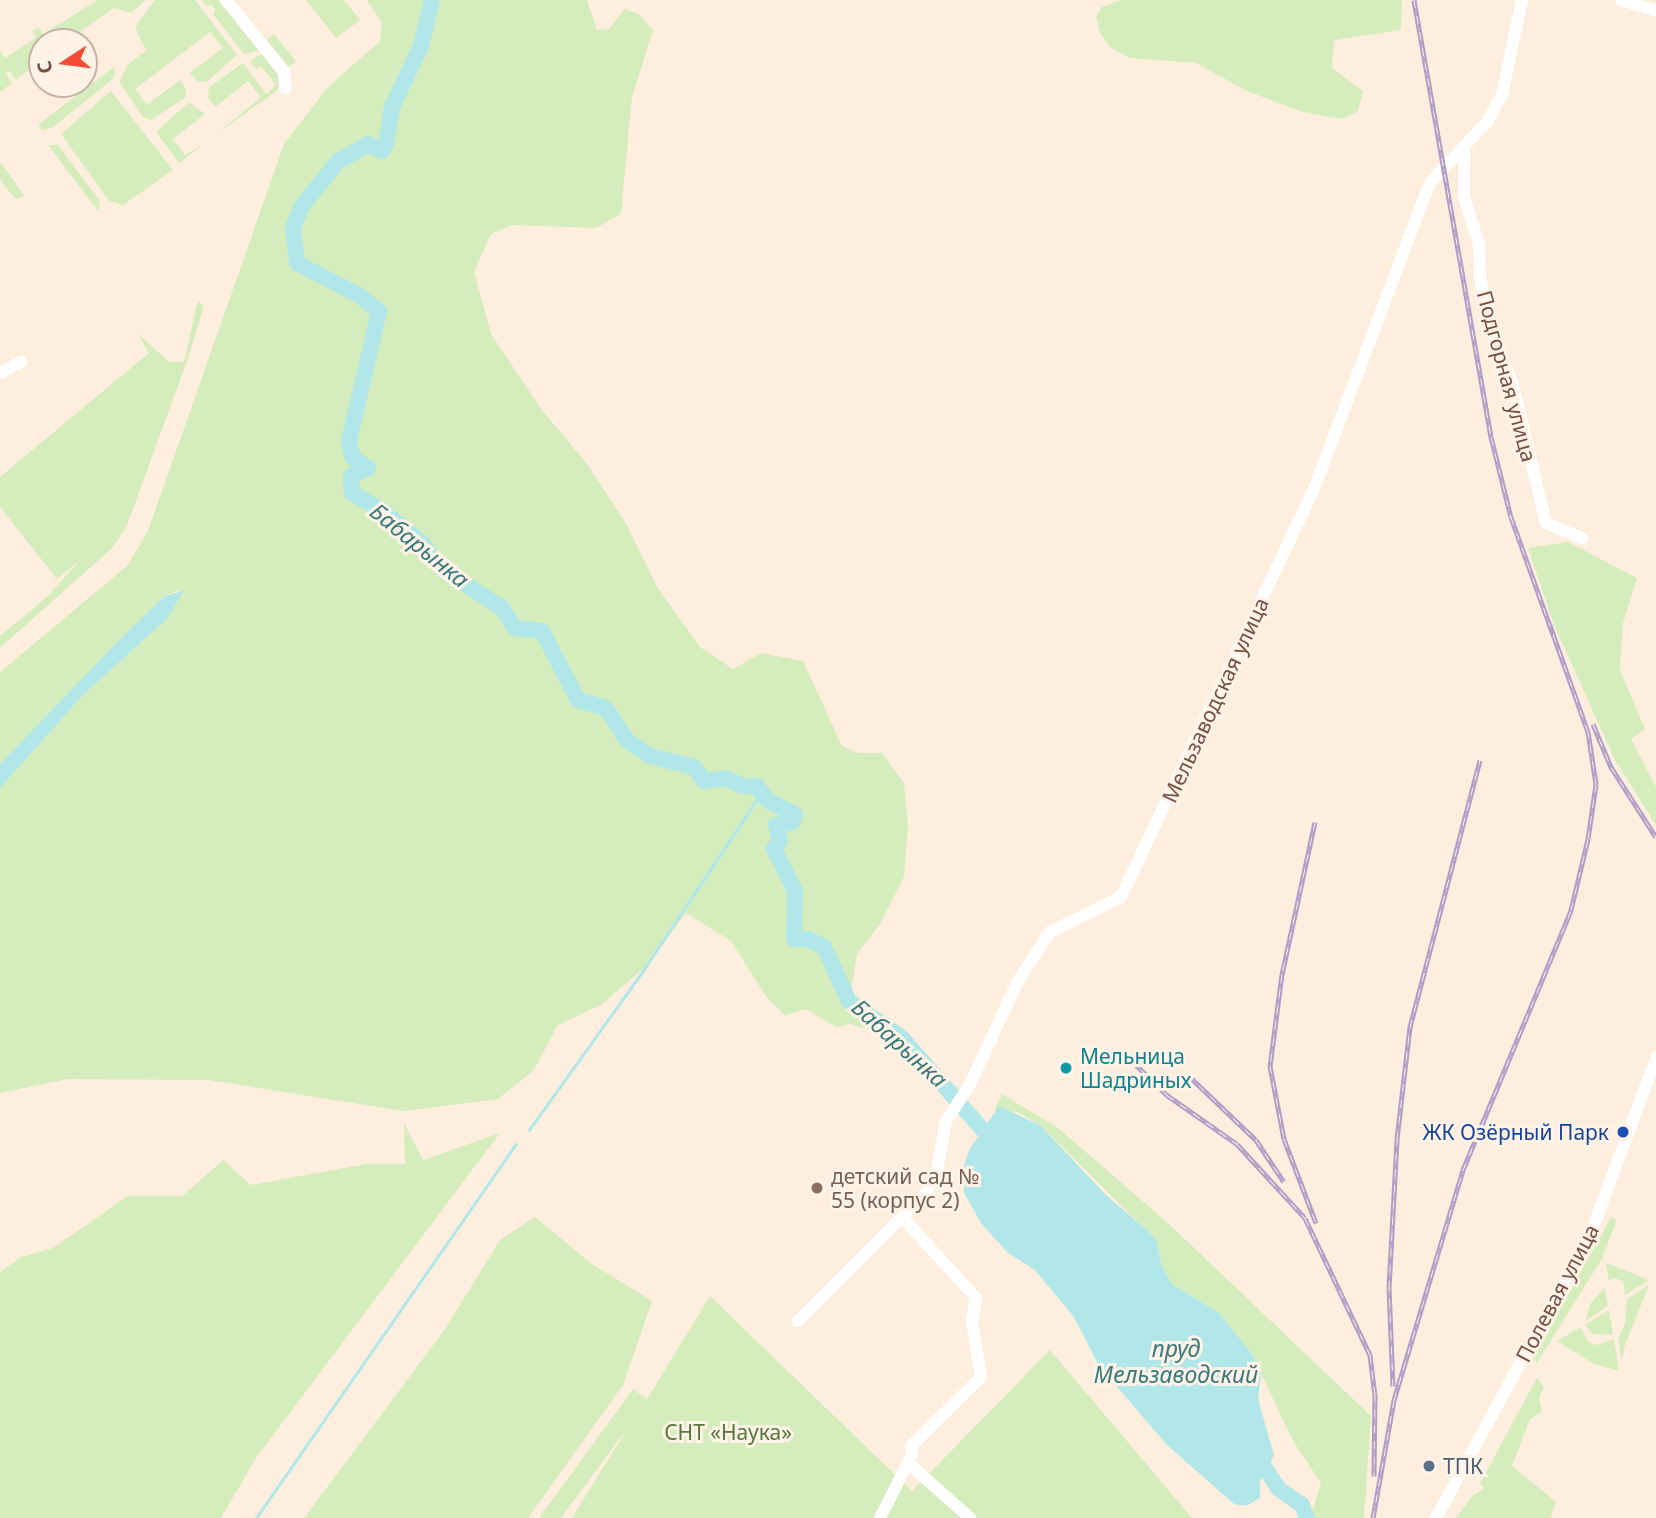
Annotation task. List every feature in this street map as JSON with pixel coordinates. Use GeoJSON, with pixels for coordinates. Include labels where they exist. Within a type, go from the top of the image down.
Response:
{"type":"FeatureCollection","features":[{"type":"Feature","properties":{"kind":"street"},"geometry":{"type":"LineString","coordinates":[[226,0],[284,72],[285,88]]}},
{"type":"Feature","properties":{"kind":"street","name":"Мельзаводская улица"},"geometry":{"type":"LineString","coordinates":[[798,1321],[903,1218],[932,1184],[940,1135],[951,1112],[969,1086],[1013,992],[1050,932],[1121,897],[1314,489],[1429,184],[1489,121],[1502,95],[1522,0]]}},
{"type":"Feature","properties":{"kind":"street"},"geometry":{"type":"LineString","coordinates":[[1621,0],[1656,11]]}},
{"type":"Feature","properties":{"kind":"street","name":"Подгорная улица"},"geometry":{"type":"LineString","coordinates":[[1464,149],[1464,196],[1479,244],[1480,277],[1494,339],[1513,385],[1546,523],[1582,538]]}},
{"type":"Feature","properties":{"kind":"street"},"geometry":{"type":"LineString","coordinates":[[0,373],[21,362]]}},
{"type":"Feature","properties":{"kind":"street","name":"Полевая улица"},"geometry":{"type":"LineString","coordinates":[[1436,1518],[1591,1233],[1656,1058]]}},
{"type":"Feature","properties":{"kind":"street"},"geometry":{"type":"LineString","coordinates":[[880,1518],[908,1463],[911,1446],[981,1377],[972,1321],[976,1298],[903,1218]]}},
{"type":"Feature","properties":{"kind":"street"},"geometry":{"type":"LineString","coordinates":[[908,1463],[970,1518]]}},
{"type":"Feature","properties":{"kind":"green space"},"geometry":{"type":"Polygon","coordinates":[[[98,0],[146,0],[131,13],[114,8],[85,28],[53,28],[98,0]]]}},
{"type":"Feature","properties":{"kind":"green space"},"geometry":{"type":"Polygon","coordinates":[[[155,0],[195,0],[237,55],[206,82],[197,81],[190,73],[223,48],[210,32],[135,89],[147,105],[180,80],[186,89],[186,97],[151,120],[143,117],[119,82],[128,64],[146,51],[135,27],[155,0]]]}},
{"type":"Feature","properties":{"kind":"green space"},"geometry":{"type":"Polygon","coordinates":[[[202,0],[218,0],[259,51],[244,54],[213,14],[216,11],[211,4],[207,7],[202,0]]]}},
{"type":"Feature","properties":{"kind":"green space"},"geometry":{"type":"Polygon","coordinates":[[[306,0],[344,0],[360,20],[336,38],[306,0]]]}},
{"type":"Feature","properties":{"kind":"green space"},"geometry":{"type":"Polygon","coordinates":[[[367,0],[587,0],[597,30],[609,29],[624,9],[639,14],[653,30],[632,97],[621,214],[596,228],[512,225],[491,234],[474,272],[491,334],[542,410],[587,464],[627,525],[657,587],[700,647],[733,669],[761,653],[803,661],[842,746],[858,753],[882,753],[904,783],[908,825],[904,877],[880,924],[857,954],[851,991],[863,1005],[870,1030],[850,1024],[836,1027],[806,1009],[785,1015],[767,998],[731,941],[686,913],[645,967],[601,1005],[558,1025],[534,1070],[498,1099],[404,1111],[209,1080],[68,1079],[0,1093],[0,788],[83,695],[168,618],[179,590],[165,596],[0,764],[0,672],[127,566],[148,531],[284,144],[327,88],[380,41],[382,23],[367,0]]]}},
{"type":"Feature","properties":{"kind":"green space"},"geometry":{"type":"Polygon","coordinates":[[[1121,0],[1402,0],[1401,30],[1334,40],[1332,68],[1363,91],[1358,111],[1342,119],[1303,112],[1247,91],[1196,63],[1130,58],[1111,48],[1100,33],[1096,17],[1102,7],[1121,0]]]}},
{"type":"Feature","properties":{"kind":"green space"},"geometry":{"type":"Polygon","coordinates":[[[274,34],[296,61],[289,67],[267,40],[274,34]]]}},
{"type":"Feature","properties":{"kind":"green space"},"geometry":{"type":"Polygon","coordinates":[[[28,43],[28,70],[16,80],[9,71],[6,74],[12,83],[0,92],[0,51],[5,58],[28,43]]]}},
{"type":"Feature","properties":{"kind":"green space"},"geometry":{"type":"Polygon","coordinates":[[[261,54],[279,76],[278,90],[218,133],[261,97],[248,81],[215,107],[208,97],[209,87],[243,63],[266,94],[276,85],[261,66],[256,69],[250,61],[261,54]]]}},
{"type":"Feature","properties":{"kind":"green space"},"geometry":{"type":"Polygon","coordinates":[[[115,66],[114,78],[98,91],[98,79],[115,66]]]}},
{"type":"Feature","properties":{"kind":"green space"},"geometry":{"type":"Polygon","coordinates":[[[111,91],[173,170],[123,205],[109,201],[61,134],[111,91]]]}},
{"type":"Feature","properties":{"kind":"green space"},"geometry":{"type":"Polygon","coordinates":[[[73,98],[89,98],[52,128],[42,130],[38,125],[73,98]]]}},
{"type":"Feature","properties":{"kind":"green space"},"geometry":{"type":"Polygon","coordinates":[[[189,102],[205,114],[173,139],[185,155],[204,144],[179,163],[156,132],[189,102]]]}},
{"type":"Feature","properties":{"kind":"green space"},"geometry":{"type":"Polygon","coordinates":[[[48,145],[58,145],[100,201],[98,211],[48,145]]]}},
{"type":"Feature","properties":{"kind":"green space"},"geometry":{"type":"Polygon","coordinates":[[[0,163],[24,196],[16,199],[0,179],[0,163]]]}},
{"type":"Feature","properties":{"kind":"green space"},"geometry":{"type":"Polygon","coordinates":[[[198,300],[204,306],[187,361],[126,528],[112,548],[0,648],[0,636],[48,596],[80,560],[57,579],[0,507],[0,477],[149,353],[137,333],[169,362],[184,362],[198,300]]]}},
{"type":"Feature","properties":{"kind":"green space"},"geometry":{"type":"Polygon","coordinates":[[[1568,542],[1637,578],[1623,623],[1620,670],[1645,729],[1631,739],[1656,787],[1656,825],[1615,760],[1554,625],[1528,548],[1568,542]]]}},
{"type":"Feature","properties":{"kind":"green space"},"geometry":{"type":"Polygon","coordinates":[[[1002,1094],[1058,1128],[1168,1223],[1371,1416],[1364,1518],[1310,1518],[1321,1483],[1293,1441],[1252,1354],[1219,1313],[1172,1284],[1162,1266],[1156,1240],[1040,1125],[1018,1112],[994,1110],[1002,1094]]]}},
{"type":"Feature","properties":{"kind":"green space"},"geometry":{"type":"Polygon","coordinates":[[[404,1123],[423,1160],[500,1133],[256,1458],[221,1518],[0,1518],[0,1272],[21,1257],[53,1248],[128,1196],[182,1196],[223,1160],[251,1185],[366,1164],[405,1164],[404,1123]]]}},
{"type":"Feature","properties":{"kind":"green space"},"geometry":{"type":"Polygon","coordinates":[[[535,1217],[592,1264],[652,1301],[623,1385],[528,1518],[304,1518],[443,1332],[500,1240],[535,1217]]]}},
{"type":"Feature","properties":{"kind":"green space"},"geometry":{"type":"Polygon","coordinates":[[[1611,1217],[1617,1220],[1601,1260],[1537,1363],[1533,1358],[1611,1217]]]}},
{"type":"Feature","properties":{"kind":"green space"},"geometry":{"type":"Polygon","coordinates":[[[1606,1263],[1649,1280],[1625,1295],[1623,1281],[1614,1278],[1609,1281],[1606,1263]]]}},
{"type":"Feature","properties":{"kind":"green space"},"geometry":{"type":"Polygon","coordinates":[[[1649,1285],[1625,1345],[1622,1361],[1618,1338],[1625,1324],[1627,1299],[1649,1285]]]}},
{"type":"Feature","properties":{"kind":"green space"},"geometry":{"type":"Polygon","coordinates":[[[1605,1287],[1608,1306],[1586,1320],[1590,1304],[1605,1287]]]}},
{"type":"Feature","properties":{"kind":"green space","name":"СНТ «Наука»"},"geometry":{"type":"Polygon","coordinates":[[[710,1296],[912,1491],[1050,1350],[1192,1518],[572,1518],[629,1426],[561,1518],[539,1518],[633,1389],[647,1399],[710,1296]]]}},
{"type":"Feature","properties":{"kind":"green space"},"geometry":{"type":"Polygon","coordinates":[[[1609,1310],[1613,1335],[1592,1334],[1585,1325],[1609,1310]]]}},
{"type":"Feature","properties":{"kind":"green space"},"geometry":{"type":"Polygon","coordinates":[[[1581,1327],[1588,1342],[1596,1345],[1614,1339],[1619,1371],[1594,1364],[1557,1341],[1581,1327]]]}},
{"type":"Feature","properties":{"kind":"green space"},"geometry":{"type":"Polygon","coordinates":[[[1537,1378],[1544,1387],[1539,1398],[1542,1412],[1530,1419],[1512,1466],[1556,1502],[1551,1518],[1456,1518],[1472,1496],[1484,1489],[1480,1483],[1537,1378]]]}},
{"type":"Feature","properties":{"kind":"water"},"geometry":{"type":"Polygon","coordinates":[[[183,591],[168,618],[83,695],[0,788],[0,764],[165,596],[183,591]]]}},
{"type":"Feature","properties":{"kind":"water","name":"пруд Мельзаводский"},"geometry":{"type":"Polygon","coordinates":[[[999,1106],[1040,1125],[1106,1195],[1156,1240],[1162,1266],[1172,1284],[1219,1313],[1252,1354],[1261,1373],[1258,1399],[1274,1455],[1260,1482],[1260,1498],[1246,1506],[1234,1504],[1167,1445],[1099,1366],[1074,1317],[1035,1270],[1008,1253],[981,1223],[964,1193],[963,1169],[969,1150],[999,1106]]]}},
{"type":"Feature","properties":{"kind":"waterway","name":"Бабарынка"},"geometry":{"type":"LineString","coordinates":[[432,0],[421,46],[392,107],[386,145],[382,151],[368,144],[338,161],[302,206],[293,228],[297,263],[360,296],[379,311],[349,441],[353,458],[368,468],[351,476],[352,493],[383,511],[422,543],[442,569],[502,608],[515,628],[542,631],[578,700],[606,708],[627,740],[650,756],[694,767],[704,781],[725,778],[742,786],[757,786],[767,800],[795,814],[793,822],[776,825],[780,840],[774,849],[795,891],[794,939],[807,939],[824,947],[849,1001],[901,1037],[997,1146]]}},
{"type":"Feature","properties":{"kind":"waterway"},"geometry":{"type":"LineString","coordinates":[[529,1130],[640,975],[762,792]]}},
{"type":"Feature","properties":{"kind":"waterway"},"geometry":{"type":"LineString","coordinates":[[256,1518],[516,1144]]}},
{"type":"Feature","properties":{"kind":"waterway","name":"Бабарынка"},"geometry":{"type":"LineString","coordinates":[[1254,1451],[1279,1489],[1302,1505],[1307,1518]]}},
{"type":"Feature","properties":{"kind":"railway"},"geometry":{"type":"LineString","coordinates":[[1414,0],[1491,437],[1511,517],[1553,634]]}},
{"type":"Feature","properties":{"kind":"railway"},"geometry":{"type":"LineString","coordinates":[[1373,1518],[1394,1400],[1463,1170],[1571,910],[1588,839],[1596,784],[1588,732],[1550,625]]}},
{"type":"Feature","properties":{"kind":"railway"},"geometry":{"type":"LineString","coordinates":[[1593,724],[1611,767],[1656,837]]}},
{"type":"Feature","properties":{"kind":"railway"},"geometry":{"type":"LineString","coordinates":[[1393,1386],[1389,1288],[1397,1139],[1410,1027],[1480,760]]}},
{"type":"Feature","properties":{"kind":"railway"},"geometry":{"type":"LineString","coordinates":[[1315,822],[1282,974],[1270,1066],[1284,1139],[1316,1223]]}},
{"type":"Feature","properties":{"kind":"railway"},"geometry":{"type":"LineString","coordinates":[[1129,1058],[1167,1095],[1237,1144],[1305,1218],[1370,1355],[1375,1393],[1374,1476]]}},
{"type":"Feature","properties":{"kind":"railway"},"geometry":{"type":"LineString","coordinates":[[1187,1074],[1256,1140],[1284,1182]]}},
{"type":"Feature","properties":{"kind":"place","name":"Мельница Шадриных"},"geometry":{"type":"Point","coordinates":[1066,1068]}},
{"type":"Feature","properties":{"kind":"place","name":"ЖК Озёрный Парк"},"geometry":{"type":"Point","coordinates":[1623,1132]}},
{"type":"Feature","properties":{"kind":"place","name":"детский сад № 55 (корпус 2)"},"geometry":{"type":"Point","coordinates":[817,1188]}},
{"type":"Feature","properties":{"kind":"place","name":"ТПК"},"geometry":{"type":"Point","coordinates":[1429,1466]}}]}
